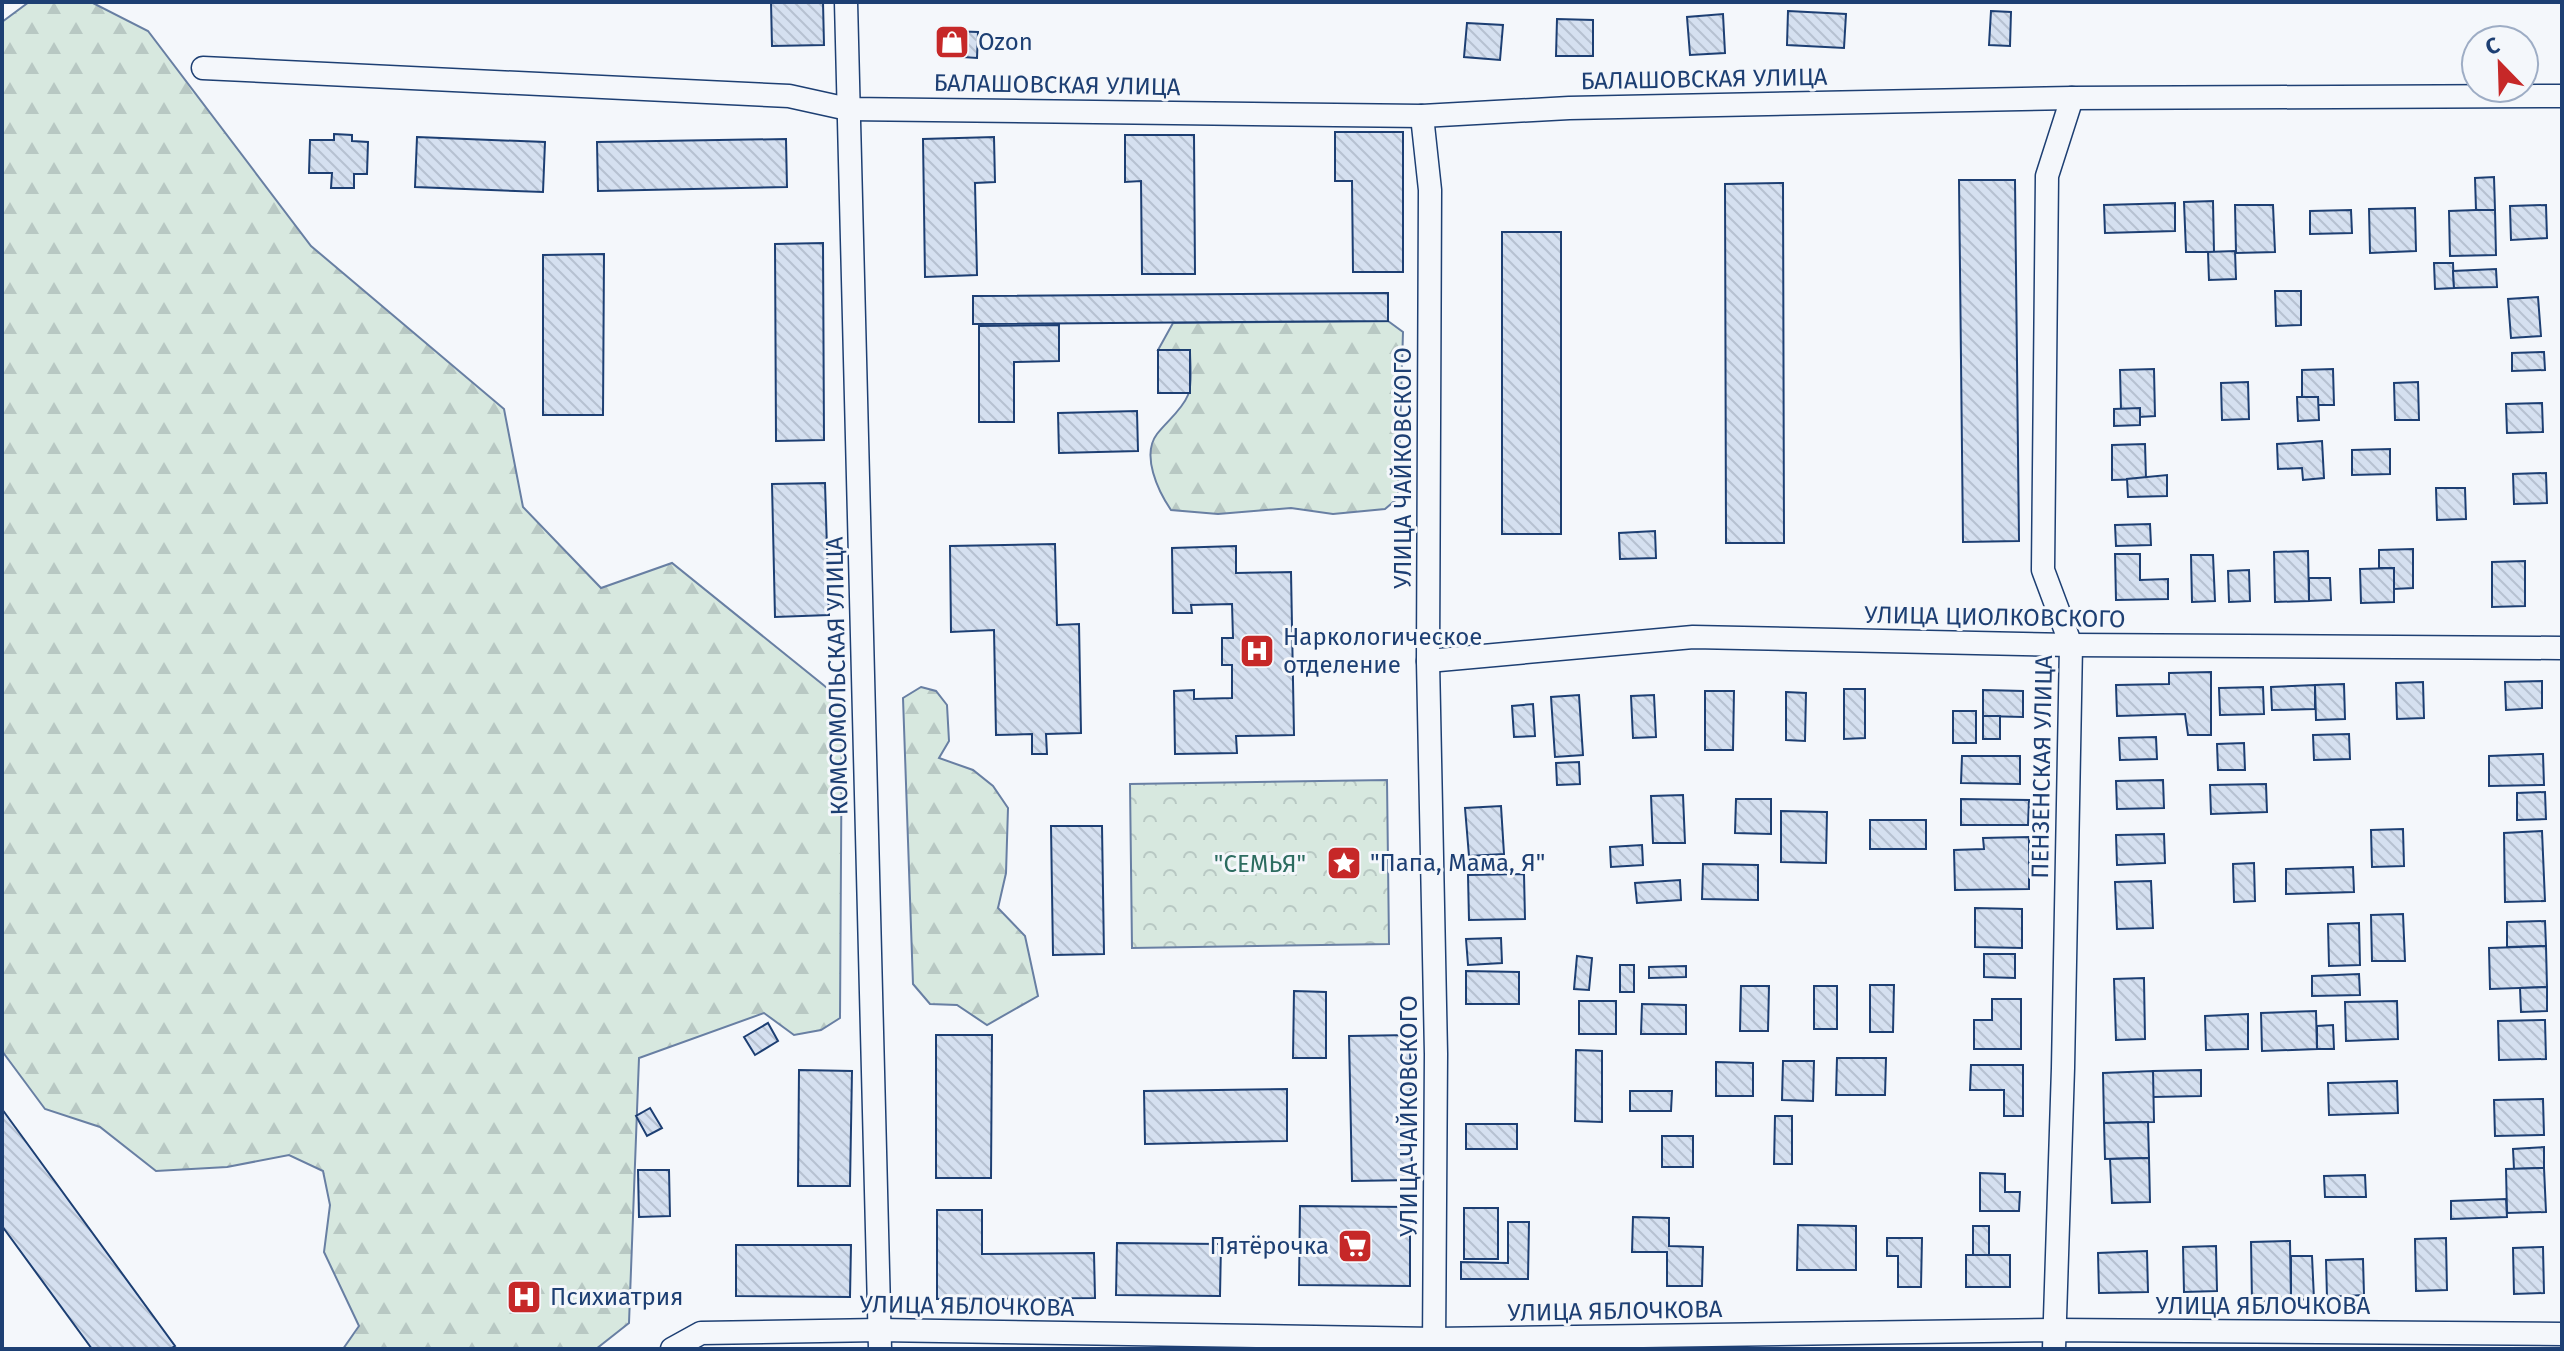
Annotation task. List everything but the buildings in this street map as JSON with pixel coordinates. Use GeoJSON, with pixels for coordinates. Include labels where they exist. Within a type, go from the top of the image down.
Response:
{"type":"FeatureCollection","features":[{"type":"Feature","properties":{"kind":"street","name":"КОМСОМОЛЬСКАЯ УЛИЦА"},"geometry":{"type":"LineString","coordinates":[[846,2],[880,1339]]}},
{"type":"Feature","properties":{"kind":"street","name":"БАЛАШОВСКАЯ УЛИЦА"},"geometry":{"type":"LineString","coordinates":[[203,68],[789,96],[848,109],[1422,116],[1569,108],[2072,98],[2562,96]]}},
{"type":"Feature","properties":{"kind":"street","name":"ПЕНЗЕНСКАЯ УЛИЦА"},"geometry":{"type":"LineString","coordinates":[[2054,1340],[2071,645],[2043,570],[2047,176],[2072,98]]}},
{"type":"Feature","properties":{"kind":"street","name":"УЛИЦА ЧАЙКОВСКОГО"},"geometry":{"type":"LineString","coordinates":[[1422,116],[1430,190],[1428,661],[1436,1054],[1434,1344]]}},
{"type":"Feature","properties":{"kind":"street","name":"УЛИЦА ЦИОЛКОВСКОГО"},"geometry":{"type":"LineString","coordinates":[[1428,661],[1693,637],[2071,645],[2562,648]]}},
{"type":"Feature","properties":{"kind":"street","name":"УЛИЦА ЯБЛОЧКОВА"},"geometry":{"type":"LineString","coordinates":[[672,1349],[701,1333],[880,1339],[1434,1344],[2562,1334]]}},
{"type":"Feature","properties":{"kind":"green space"},"geometry":{"type":"Polygon","coordinates":[[[29,2],[91,2],[148,31],[311,246],[504,409],[523,507],[601,588],[672,563],[842,700],[840,1018],[821,1030],[794,1035],[764,1013],[639,1058],[629,1323],[596,1349],[343,1349],[359,1326],[324,1252],[330,1205],[323,1171],[289,1155],[227,1167],[156,1171],[100,1127],[45,1109],[2,1051],[2,22],[29,2]]]}},
{"type":"Feature","properties":{"kind":"green space"},"geometry":{"type":"Polygon","coordinates":[[[1388,321],[1403,332],[1398,498],[1385,509],[1333,514],[1291,508],[1218,514],[1171,510],[1153,473],[1151,452],[1157,434],[1182,406],[1190,390],[1190,351],[1158,350],[1173,323],[1388,321]]]}},
{"type":"Feature","properties":{"kind":"green space"},"geometry":{"type":"Polygon","coordinates":[[[921,687],[936,691],[947,705],[949,741],[939,758],[973,770],[993,786],[1008,808],[1006,873],[998,908],[1025,936],[1038,996],[987,1025],[957,1005],[930,1004],[913,984],[903,698],[921,687]]]}},
{"type":"Feature","properties":{"kind":"green space","name":"\"СЕМЬЯ\""},"geometry":{"type":"Polygon","coordinates":[[[1387,780],[1389,944],[1132,948],[1130,784],[1387,780]]]}},
{"type":"Feature","properties":{"kind":"place","name":"Ozon"},"geometry":{"type":"Point","coordinates":[952,42]}},
{"type":"Feature","properties":{"kind":"place","name":"Наркологическое отделение"},"geometry":{"type":"Point","coordinates":[1257,651]}},
{"type":"Feature","properties":{"kind":"place","name":"\"Папа, Мама, Я\""},"geometry":{"type":"Point","coordinates":[1344,863]}},
{"type":"Feature","properties":{"kind":"place","name":"Пятёрочка"},"geometry":{"type":"Point","coordinates":[1355,1246]}},
{"type":"Feature","properties":{"kind":"place","name":"Психиатрия"},"geometry":{"type":"Point","coordinates":[524,1297]}}]}
